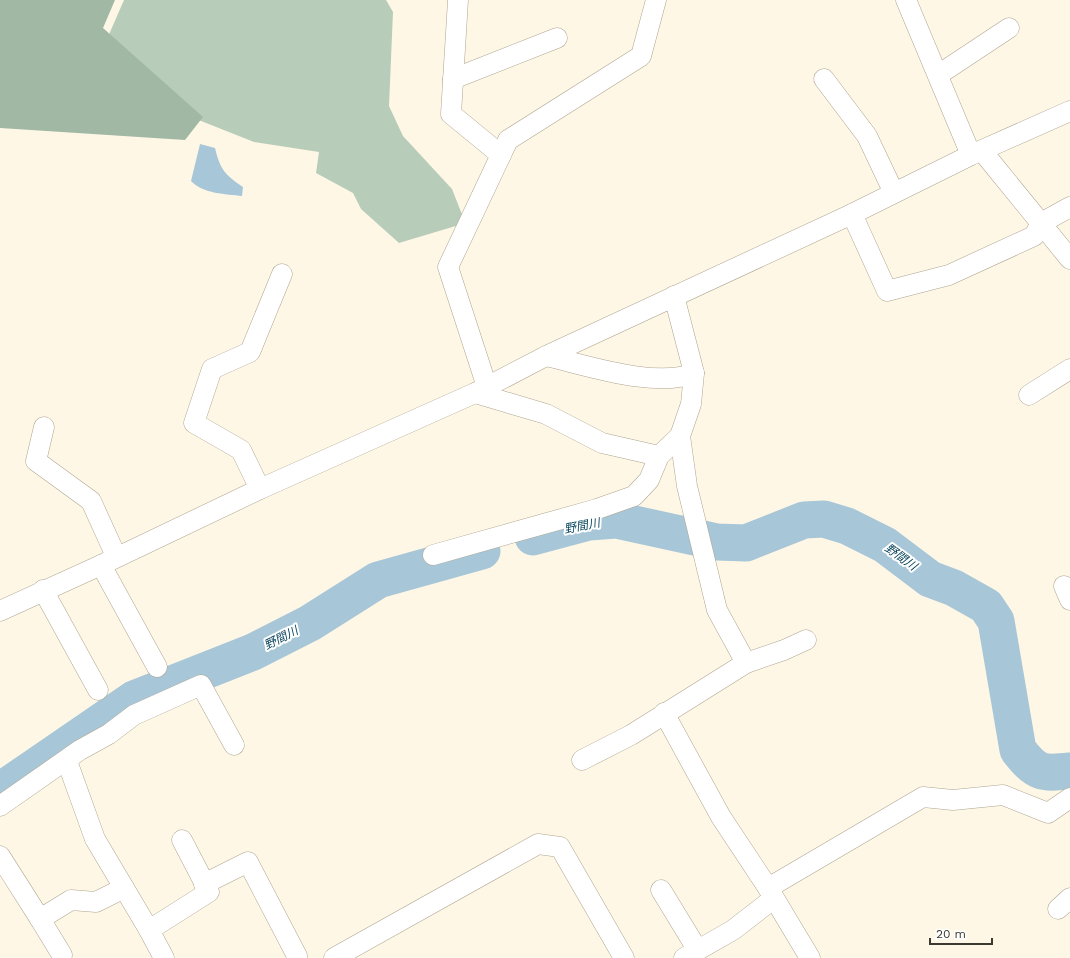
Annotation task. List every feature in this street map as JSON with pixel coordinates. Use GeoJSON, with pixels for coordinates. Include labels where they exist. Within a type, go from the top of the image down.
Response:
{"type":"FeatureCollection","features":[{"type":"Feature","properties":{"kind":"street"},"geometry":{"type":"LineString","coordinates":[[458,0],[451,114],[501,155]]}},
{"type":"Feature","properties":{"kind":"street"},"geometry":{"type":"LineString","coordinates":[[481,390],[448,267],[508,140],[641,56],[656,0]]}},
{"type":"Feature","properties":{"kind":"street"},"geometry":{"type":"LineString","coordinates":[[906,0],[938,75],[977,153],[1041,222],[1070,258]]}},
{"type":"Feature","properties":{"kind":"street"},"geometry":{"type":"LineString","coordinates":[[938,75],[1009,28]]}},
{"type":"Feature","properties":{"kind":"street"},"geometry":{"type":"LineString","coordinates":[[453,79],[557,38]]}},
{"type":"Feature","properties":{"kind":"street"},"geometry":{"type":"LineString","coordinates":[[824,79],[867,136],[894,193]]}},
{"type":"Feature","properties":{"kind":"street"},"geometry":{"type":"LineString","coordinates":[[0,611],[260,489],[481,390],[546,356],[852,214],[977,153],[1070,111]]}},
{"type":"Feature","properties":{"kind":"street"},"geometry":{"type":"LineString","coordinates":[[852,214],[887,291],[949,275],[1034,236],[1041,222],[1070,207]]}},
{"type":"Feature","properties":{"kind":"street"},"geometry":{"type":"LineString","coordinates":[[260,489],[241,450],[194,424],[212,369],[250,352],[282,274]]}},
{"type":"Feature","properties":{"kind":"street"},"geometry":{"type":"LineString","coordinates":[[674,296],[694,373],[691,404],[680,436],[687,486],[718,610],[746,663]]}},
{"type":"Feature","properties":{"kind":"street"},"geometry":{"type":"LineString","coordinates":[[546,356],[643,378],[682,378],[694,373]]}},
{"type":"Feature","properties":{"kind":"street"},"geometry":{"type":"LineString","coordinates":[[1028,395],[1070,369]]}},
{"type":"Feature","properties":{"kind":"street"},"geometry":{"type":"LineString","coordinates":[[481,390],[546,414],[602,443],[659,456]]}},
{"type":"Feature","properties":{"kind":"street"},"geometry":{"type":"LineString","coordinates":[[44,427],[36,461],[91,501],[109,560],[157,667]]}},
{"type":"Feature","properties":{"kind":"street"},"geometry":{"type":"LineString","coordinates":[[433,555],[597,509],[634,496],[649,480],[659,456],[680,436]]}},
{"type":"Feature","properties":{"kind":"street"},"geometry":{"type":"LineString","coordinates":[[44,590],[98,690]]}},
{"type":"Feature","properties":{"kind":"street"},"geometry":{"type":"LineString","coordinates":[[582,760],[631,735],[746,663],[784,650],[806,640]]}},
{"type":"Feature","properties":{"kind":"street"},"geometry":{"type":"LineString","coordinates":[[0,806],[67,761],[80,750],[109,734],[134,715],[201,685],[234,745]]}},
{"type":"Feature","properties":{"kind":"street"},"geometry":{"type":"LineString","coordinates":[[664,713],[721,817],[771,893],[810,958]]}},
{"type":"Feature","properties":{"kind":"street"},"geometry":{"type":"LineString","coordinates":[[67,761],[95,840],[164,958]]}},
{"type":"Feature","properties":{"kind":"street"},"geometry":{"type":"LineString","coordinates":[[661,890],[690,955],[733,930],[771,893],[923,797],[953,800],[1003,795],[1048,813],[1070,798]]}},
{"type":"Feature","properties":{"kind":"street"},"geometry":{"type":"LineString","coordinates":[[149,930],[209,892],[182,840]]}},
{"type":"Feature","properties":{"kind":"street"},"geometry":{"type":"LineString","coordinates":[[334,958],[538,844],[560,847],[624,958]]}},
{"type":"Feature","properties":{"kind":"street"},"geometry":{"type":"LineString","coordinates":[[0,856],[62,955]]}},
{"type":"Feature","properties":{"kind":"street"},"geometry":{"type":"LineString","coordinates":[[204,884],[248,862],[297,956]]}},
{"type":"Feature","properties":{"kind":"street"},"geometry":{"type":"LineString","coordinates":[[40,919],[71,900],[96,902],[124,888]]}},
{"type":"Feature","properties":{"kind":"green space"},"geometry":{"type":"Polygon","coordinates":[[[0,0],[115,0],[103,28],[203,117],[185,140],[0,128],[0,0]]]}},
{"type":"Feature","properties":{"kind":"green space"},"geometry":{"type":"Polygon","coordinates":[[[124,0],[386,0],[393,12],[389,106],[403,136],[452,189],[463,217],[459,225],[399,243],[361,209],[353,193],[316,173],[319,152],[254,142],[196,119],[107,39],[124,0]]]}},
{"type":"Feature","properties":{"kind":"water"},"geometry":{"type":"Polygon","coordinates":[[[200,144],[215,148],[224,171],[243,187],[242,196],[208,191],[202,189],[191,181],[200,144]]]}},
{"type":"Feature","properties":{"kind":"waterway","name":"野間川"},"geometry":{"type":"LineString","coordinates":[[533,537],[589,522],[616,520],[717,542],[746,543],[804,520],[824,519],[847,526],[885,545],[930,579],[954,588],[986,606],[996,621],[1018,750],[1035,768],[1046,772],[1070,771]]}},
{"type":"Feature","properties":{"kind":"waterway","name":"野間川"},"geometry":{"type":"LineString","coordinates":[[0,791],[134,699],[253,652],[310,623],[378,580],[482,551]]}}]}
